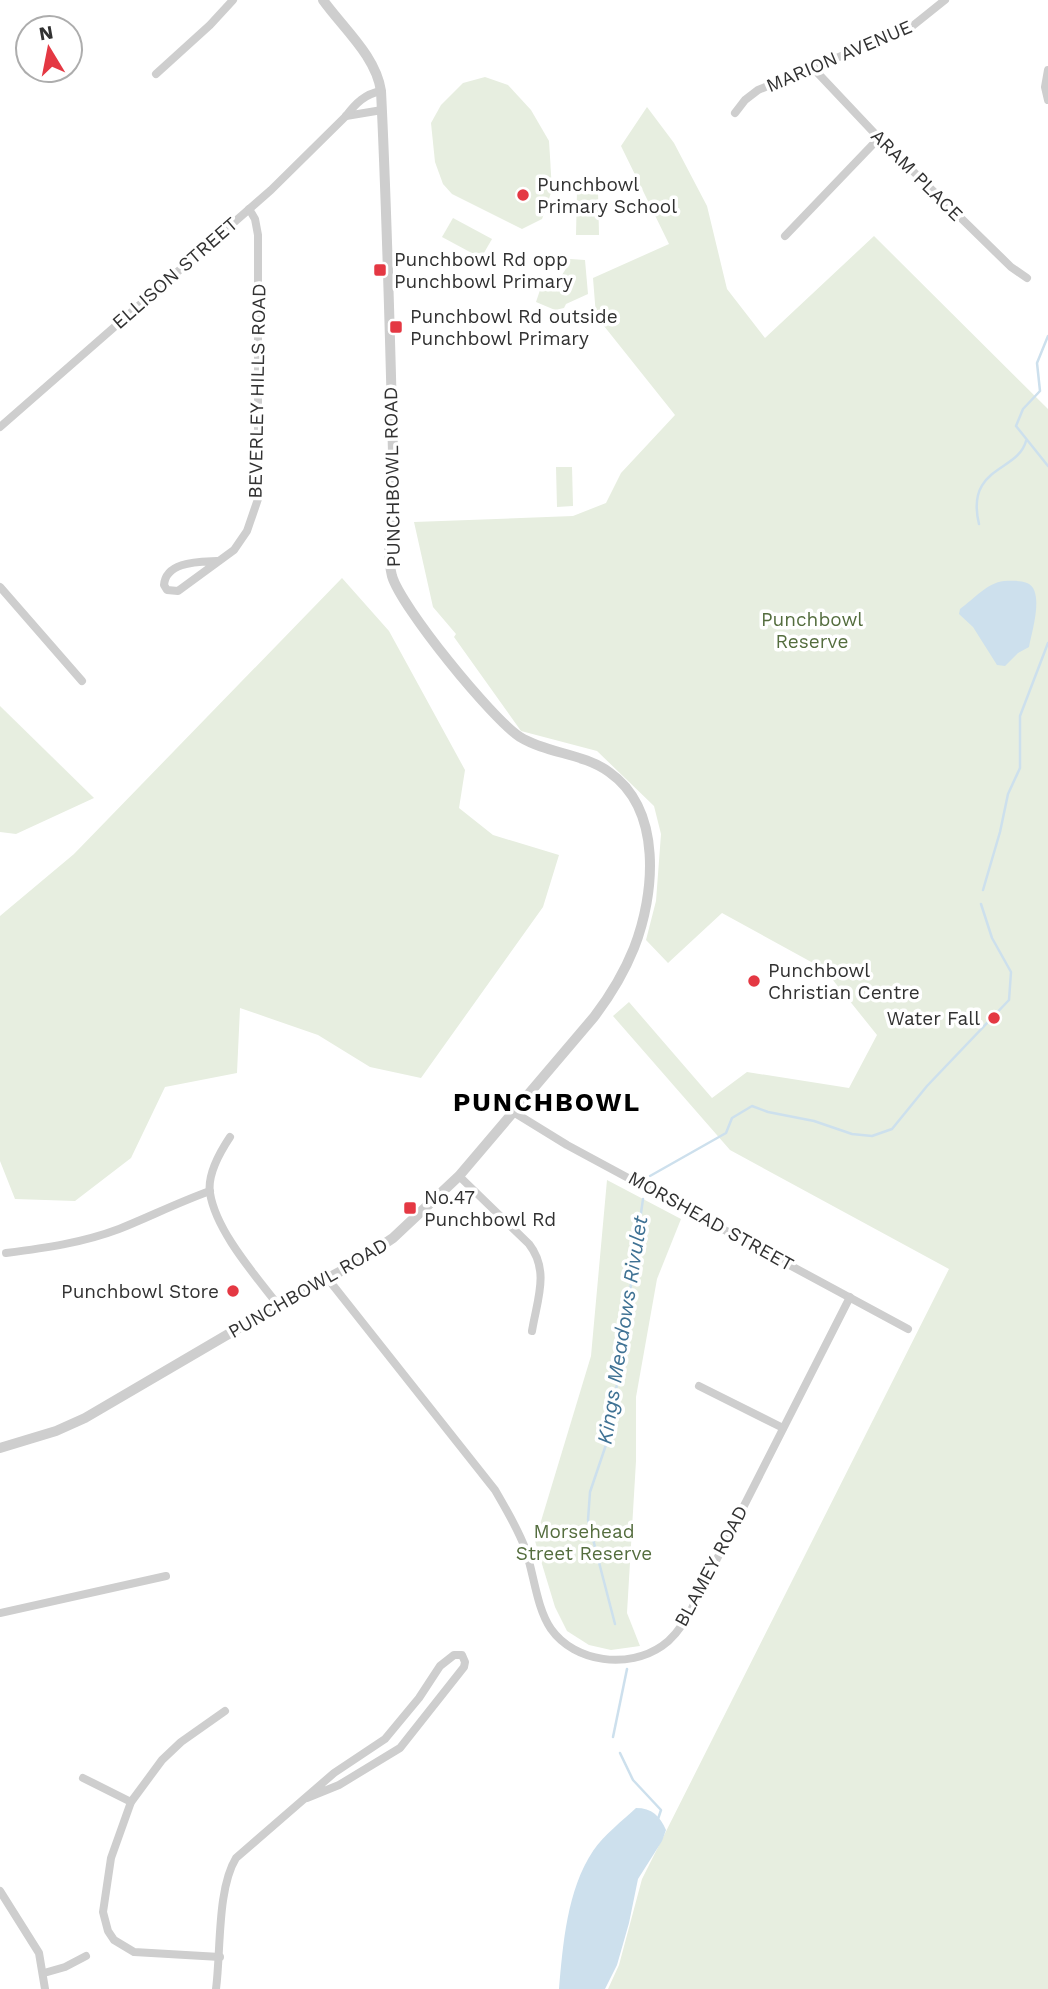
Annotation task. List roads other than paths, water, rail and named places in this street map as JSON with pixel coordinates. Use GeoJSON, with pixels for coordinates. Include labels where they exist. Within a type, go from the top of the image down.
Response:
{"type":"FeatureCollection","features":[{"type":"Feature","properties":{"kind":"street"},"geometry":{"type":"LineString","coordinates":[[156,74],[233,0]]}},
{"type":"Feature","properties":{"kind":"street","name":"PUNCHBOWL ROAD"},"geometry":{"type":"LineString","coordinates":[[0,1448],[56,1431],[85,1418],[278,1305],[373,1253],[393,1238],[459,1176],[607,1001],[635,946],[642,918],[648,885],[649,843],[642,812],[626,786],[597,764],[532,743],[500,721],[413,614],[395,584],[389,554],[393,472],[381,91],[379,77],[373,65],[323,0]]}},
{"type":"Feature","properties":{"kind":"street","name":"MARION AVENUE"},"geometry":{"type":"LineString","coordinates":[[735,113],[745,100],[758,90],[910,28],[945,0]]}},
{"type":"Feature","properties":{"kind":"street","name":"ARAM PLACE"},"geometry":{"type":"LineString","coordinates":[[812,67],[879,138],[1011,267],[1027,278]]}},
{"type":"Feature","properties":{"kind":"street"},"geometry":{"type":"LineString","coordinates":[[1048,70],[1045,87],[1045,97],[1048,100]]}},
{"type":"Feature","properties":{"kind":"street","name":"ELLISON STREET"},"geometry":{"type":"LineString","coordinates":[[0,427],[249,209],[346,116],[355,104],[365,96],[381,91]]}},
{"type":"Feature","properties":{"kind":"street"},"geometry":{"type":"LineString","coordinates":[[346,116],[382,110]]}},
{"type":"Feature","properties":{"kind":"street"},"geometry":{"type":"LineString","coordinates":[[785,236],[879,138]]}},
{"type":"Feature","properties":{"kind":"street","name":"BEVERLEY HILLS ROAD"},"geometry":{"type":"LineString","coordinates":[[217,561],[181,565],[166,576],[164,586],[167,590],[178,591],[234,550],[242,541],[254,516],[258,499],[258,235],[255,219],[249,209]]}},
{"type":"Feature","properties":{"kind":"street"},"geometry":{"type":"LineString","coordinates":[[0,587],[82,681]]}},
{"type":"Feature","properties":{"kind":"street","name":"MORSHEAD STREET"},"geometry":{"type":"LineString","coordinates":[[515,1113],[568,1145],[908,1329]]}},
{"type":"Feature","properties":{"kind":"street"},"geometry":{"type":"LineString","coordinates":[[230,1137],[219,1153],[210,1191],[223,1226],[237,1251],[278,1305]]}},
{"type":"Feature","properties":{"kind":"street"},"geometry":{"type":"LineString","coordinates":[[459,1176],[537,1254],[541,1275],[532,1331]]}},
{"type":"Feature","properties":{"kind":"street"},"geometry":{"type":"LineString","coordinates":[[6,1252],[89,1239],[210,1191]]}},
{"type":"Feature","properties":{"kind":"street","name":"BLAMEY ROAD"},"geometry":{"type":"LineString","coordinates":[[328,1279],[495,1490],[514,1522],[544,1615],[552,1630],[576,1651],[621,1661],[645,1656],[663,1646],[689,1614],[850,1297]]}},
{"type":"Feature","properties":{"kind":"street"},"geometry":{"type":"LineString","coordinates":[[699,1386],[783,1428]]}},
{"type":"Feature","properties":{"kind":"street"},"geometry":{"type":"LineString","coordinates":[[0,1613],[166,1576]]}},
{"type":"Feature","properties":{"kind":"street"},"geometry":{"type":"LineString","coordinates":[[216,1989],[224,1892],[230,1868],[243,1852],[334,1773],[385,1739],[419,1698],[440,1666],[454,1655],[463,1656],[466,1662],[464,1667],[400,1748],[340,1784],[307,1798]]}},
{"type":"Feature","properties":{"kind":"street"},"geometry":{"type":"LineString","coordinates":[[220,1957],[134,1952],[114,1940],[108,1931],[103,1912],[107,1881],[120,1829],[131,1802],[162,1760],[181,1742],[225,1712]]}},
{"type":"Feature","properties":{"kind":"street"},"geometry":{"type":"LineString","coordinates":[[83,1778],[131,1802]]}},
{"type":"Feature","properties":{"kind":"street"},"geometry":{"type":"LineString","coordinates":[[0,1891],[39,1953],[45,1989]]}},
{"type":"Feature","properties":{"kind":"street"},"geometry":{"type":"LineString","coordinates":[[44,1973],[65,1967],[86,1956]]}},
{"type":"Feature","properties":{"kind":"water"},"geometry":{"type":"Polygon","coordinates":[[[1004,581],[1027,583],[1032,587],[1036,602],[1029,647],[1018,653],[1005,666],[997,665],[973,627],[959,614],[960,609],[981,592],[1004,581]]]}},
{"type":"Feature","properties":{"kind":"water"},"geometry":{"type":"Polygon","coordinates":[[[636,1808],[647,1809],[655,1814],[666,1830],[638,1879],[617,1965],[605,1989],[559,1989],[568,1918],[584,1866],[602,1839],[636,1808]]]}},
{"type":"Feature","properties":{"kind":"waterway","name":"Kings Meadows Rivulet"},"geometry":{"type":"LineString","coordinates":[[1048,336],[1037,363],[1040,391],[1023,409],[1016,426],[1048,466]]}},
{"type":"Feature","properties":{"kind":"waterway"},"geometry":{"type":"LineString","coordinates":[[979,524],[979,491],[994,472],[1021,451],[1026,441]]}},
{"type":"Feature","properties":{"kind":"waterway","name":"Kings Meadows Rivulet"},"geometry":{"type":"LineString","coordinates":[[983,890],[1008,794],[1020,768],[1020,716],[1048,643]]}},
{"type":"Feature","properties":{"kind":"waterway","name":"Kings Meadows Rivulet"},"geometry":{"type":"LineString","coordinates":[[650,1176],[726,1133],[732,1118],[752,1106],[814,1121],[852,1134],[872,1136],[892,1129],[927,1086],[1009,1000],[1011,972],[992,938],[981,904]]}},
{"type":"Feature","properties":{"kind":"waterway","name":"Kings Meadows Rivulet"},"geometry":{"type":"LineString","coordinates":[[615,1624],[588,1520],[590,1492],[610,1433],[643,1199]]}},
{"type":"Feature","properties":{"kind":"waterway","name":"Kings Meadows Rivulet"},"geometry":{"type":"LineString","coordinates":[[613,1737],[627,1669]]}},
{"type":"Feature","properties":{"kind":"waterway","name":"Kings Meadows Rivulet"},"geometry":{"type":"LineString","coordinates":[[620,1753],[633,1780],[661,1810],[658,1819]]}},
{"type":"Feature","properties":{"kind":"place","name":"Punchbowl Primary School"},"geometry":{"type":"Point","coordinates":[523,195]}},
{"type":"Feature","properties":{"kind":"place","name":"Punchbowl Rd opp Punchbowl Primary"},"geometry":{"type":"Point","coordinates":[380,270]}},
{"type":"Feature","properties":{"kind":"place","name":"Punchbowl Rd outside Punchbowl Primary"},"geometry":{"type":"Point","coordinates":[396,327]}},
{"type":"Feature","properties":{"kind":"place","name":"Punchbowl Christian Centre"},"geometry":{"type":"Point","coordinates":[754,981]}},
{"type":"Feature","properties":{"kind":"place","name":"Water Fall"},"geometry":{"type":"Point","coordinates":[994,1018]}},
{"type":"Feature","properties":{"kind":"place","name":"No.47 Punchbowl Rd"},"geometry":{"type":"Point","coordinates":[410,1208]}},
{"type":"Feature","properties":{"kind":"place","name":"Punchbowl Store"},"geometry":{"type":"Point","coordinates":[233,1291]}},
{"type":"Feature","properties":{"kind":"district","name":"PUNCHBOWL"},"geometry":{"type":"Point","coordinates":[547,1102]}},
{"type":"Feature","properties":{"kind":"park label","name":"Punchbowl Reserve"},"geometry":{"type":"Point","coordinates":[812,630]}},
{"type":"Feature","properties":{"kind":"park label","name":"Morsehead Street Reserve"},"geometry":{"type":"Point","coordinates":[584,1542]}}]}
